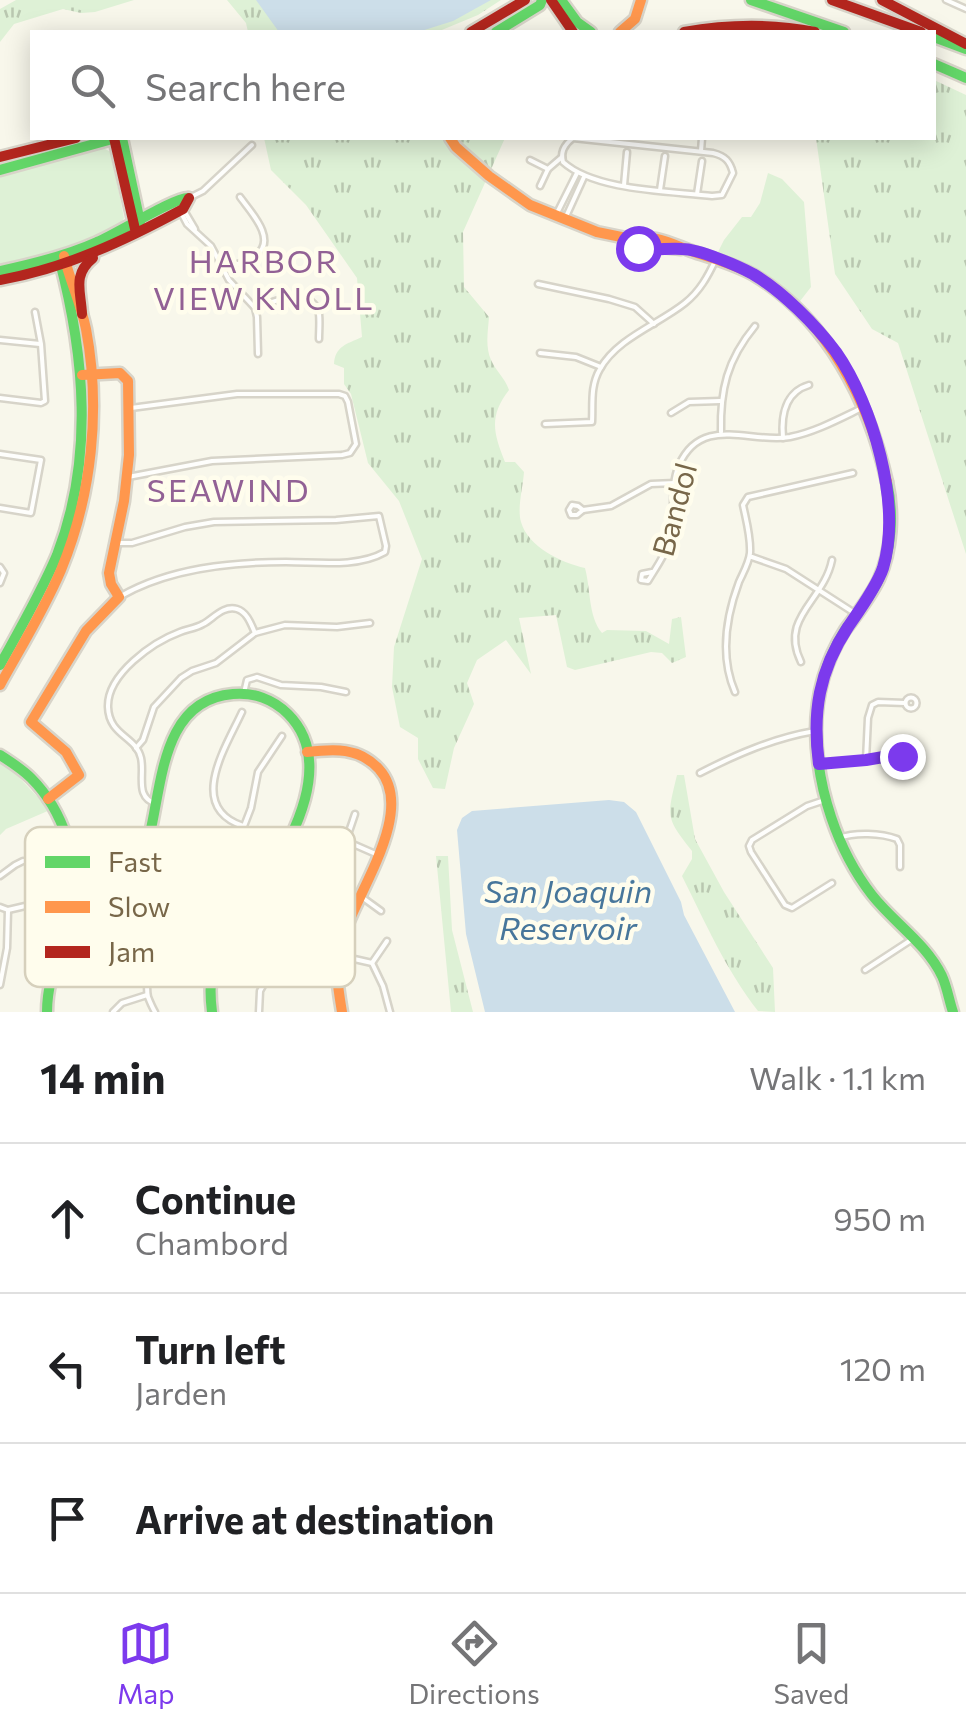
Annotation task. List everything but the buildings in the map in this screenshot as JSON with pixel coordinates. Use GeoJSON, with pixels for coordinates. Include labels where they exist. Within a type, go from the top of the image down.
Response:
{"type":"FeatureCollection","features":[{"type":"Feature","properties":{"kind":"main road"},"geometry":{"type":"LineString","coordinates":[[474,30],[525,0]]}},
{"type":"Feature","properties":{"kind":"main road"},"geometry":{"type":"LineString","coordinates":[[499,30],[542,0]]}},
{"type":"Feature","properties":{"kind":"main road"},"geometry":{"type":"LineString","coordinates":[[551,0],[572,30]]}},
{"type":"Feature","properties":{"kind":"main road"},"geometry":{"type":"LineString","coordinates":[[562,0],[572,17],[586,30]]}},
{"type":"Feature","properties":{"kind":"main road"},"geometry":{"type":"LineString","coordinates":[[623,30],[638,15],[641,0]]}},
{"type":"Feature","properties":{"kind":"main road"},"geometry":{"type":"LineString","coordinates":[[751,0],[838,30]]}},
{"type":"Feature","properties":{"kind":"main road"},"geometry":{"type":"LineString","coordinates":[[832,0],[915,30]]}},
{"type":"Feature","properties":{"kind":"main road"},"geometry":{"type":"LineString","coordinates":[[882,0],[966,46]]}},
{"type":"Feature","properties":{"kind":"main road"},"geometry":{"type":"LineString","coordinates":[[695,30],[760,23],[802,30]]}},
{"type":"Feature","properties":{"kind":"main road"},"geometry":{"type":"LineString","coordinates":[[936,38],[966,46]]}},
{"type":"Feature","properties":{"kind":"main road"},"geometry":{"type":"LineString","coordinates":[[936,65],[966,78]]}},
{"type":"Feature","properties":{"kind":"main road"},"geometry":{"type":"LineString","coordinates":[[0,157],[68,140]]}},
{"type":"Feature","properties":{"kind":"main road"},"geometry":{"type":"LineString","coordinates":[[0,170],[109,140]]}},
{"type":"Feature","properties":{"kind":"main road"},"geometry":{"type":"LineString","coordinates":[[116,140],[137,227]]}},
{"type":"Feature","properties":{"kind":"main road"},"geometry":{"type":"LineString","coordinates":[[452,140],[490,176],[530,205],[560,219],[633,241],[644,235],[657,243],[716,258],[754,274],[793,304],[836,353],[864,406],[884,466],[891,512],[882,570],[826,667],[815,732],[819,764],[839,838],[872,894],[928,952],[953,1012]]}},
{"type":"Feature","properties":{"kind":"main road"},"geometry":{"type":"LineString","coordinates":[[0,280],[37,273],[182,205]]}},
{"type":"Feature","properties":{"kind":"main road"},"geometry":{"type":"LineString","coordinates":[[0,685],[62,568],[76,525],[91,452],[80,269],[137,227]]}},
{"type":"Feature","properties":{"kind":"main road"},"geometry":{"type":"LineString","coordinates":[[0,271],[103,251]]}},
{"type":"Feature","properties":{"kind":"main road"},"geometry":{"type":"LineString","coordinates":[[62,261],[82,315]]}},
{"type":"Feature","properties":{"kind":"main road"},"geometry":{"type":"LineString","coordinates":[[0,665],[38,596],[62,540],[78,468],[87,375],[62,261]]}},
{"type":"Feature","properties":{"kind":"main road"},"geometry":{"type":"LineString","coordinates":[[48,799],[79,775],[77,766],[31,722],[78,638],[119,597],[108,573],[128,477],[128,381],[120,373],[87,375]]}},
{"type":"Feature","properties":{"kind":"main road"},"geometry":{"type":"LineString","coordinates":[[151,827],[170,742],[180,722],[205,700],[244,693],[266,699],[285,711],[299,729],[307,752],[308,774],[293,827]]}},
{"type":"Feature","properties":{"kind":"main road"},"geometry":{"type":"LineString","coordinates":[[307,752],[347,750],[369,760],[384,775],[392,792],[390,828],[355,907]]}},
{"type":"Feature","properties":{"kind":"main road"},"geometry":{"type":"LineString","coordinates":[[0,755],[34,782],[62,827]]}},
{"type":"Feature","properties":{"kind":"main road"},"geometry":{"type":"LineString","coordinates":[[47,1012],[50,987]]}},
{"type":"Feature","properties":{"kind":"main road"},"geometry":{"type":"LineString","coordinates":[[211,987],[212,1012]]}},
{"type":"Feature","properties":{"kind":"main road"},"geometry":{"type":"LineString","coordinates":[[336,987],[342,1012]]}},
{"type":"Feature","properties":{"kind":"street"},"geometry":{"type":"LineString","coordinates":[[946,0],[966,10]]}},
{"type":"Feature","properties":{"kind":"street"},"geometry":{"type":"LineString","coordinates":[[958,6],[964,0]]}},
{"type":"Feature","properties":{"kind":"street"},"geometry":{"type":"LineString","coordinates":[[540,186],[548,169],[562,157],[567,140]]}},
{"type":"Feature","properties":{"kind":"street"},"geometry":{"type":"LineString","coordinates":[[562,157],[584,177],[697,194],[722,195],[733,173],[724,156],[628,140]]}},
{"type":"Feature","properties":{"kind":"street"},"geometry":{"type":"LineString","coordinates":[[663,147],[664,140]]}},
{"type":"Feature","properties":{"kind":"street"},"geometry":{"type":"LineString","coordinates":[[700,151],[702,140]]}},
{"type":"Feature","properties":{"kind":"street"},"geometry":{"type":"LineString","coordinates":[[252,145],[182,205],[190,229],[215,252],[229,280],[254,308],[258,317],[258,354]]}},
{"type":"Feature","properties":{"kind":"street"},"geometry":{"type":"LineString","coordinates":[[624,185],[627,152]]}},
{"type":"Feature","properties":{"kind":"street"},"geometry":{"type":"LineString","coordinates":[[660,190],[664,156]]}},
{"type":"Feature","properties":{"kind":"street"},"geometry":{"type":"LineString","coordinates":[[530,160],[548,169]]}},
{"type":"Feature","properties":{"kind":"street"},"geometry":{"type":"LineString","coordinates":[[697,194],[702,161]]}},
{"type":"Feature","properties":{"kind":"street"},"geometry":{"type":"LineString","coordinates":[[560,219],[578,173]]}},
{"type":"Feature","properties":{"kind":"street"},"geometry":{"type":"LineString","coordinates":[[560,219],[584,177]]}},
{"type":"Feature","properties":{"kind":"street"},"geometry":{"type":"LineString","coordinates":[[224,269],[256,256],[263,246],[260,225],[240,197]]}},
{"type":"Feature","properties":{"kind":"street"},"geometry":{"type":"LineString","coordinates":[[545,424],[592,422],[593,389],[601,367],[616,350],[687,302],[704,284],[716,258]]}},
{"type":"Feature","properties":{"kind":"street"},"geometry":{"type":"LineString","coordinates":[[538,284],[609,298],[635,308],[654,324]]}},
{"type":"Feature","properties":{"kind":"street"},"geometry":{"type":"LineString","coordinates":[[254,308],[287,298],[309,300],[318,313],[320,339]]}},
{"type":"Feature","properties":{"kind":"street"},"geometry":{"type":"LineString","coordinates":[[0,398],[44,403],[36,312]]}},
{"type":"Feature","properties":{"kind":"street"},"geometry":{"type":"LineString","coordinates":[[721,433],[720,401],[730,368],[755,326]]}},
{"type":"Feature","properties":{"kind":"street"},"geometry":{"type":"LineString","coordinates":[[0,340],[41,344]]}},
{"type":"Feature","properties":{"kind":"street"},"geometry":{"type":"LineString","coordinates":[[540,354],[576,356],[601,367]]}},
{"type":"Feature","properties":{"kind":"street"},"geometry":{"type":"LineString","coordinates":[[783,438],[787,404],[800,388],[809,385]]}},
{"type":"Feature","properties":{"kind":"street"},"geometry":{"type":"LineString","coordinates":[[128,477],[212,461],[342,455],[354,450],[356,440],[348,402],[339,394],[236,394],[130,408]]}},
{"type":"Feature","properties":{"kind":"street"},"geometry":{"type":"LineString","coordinates":[[671,414],[688,402],[720,401]]}},
{"type":"Feature","properties":{"kind":"street","name":"Bandol"},"geometry":{"type":"LineString","coordinates":[[652,572],[667,550],[679,465],[703,439],[721,433],[783,438],[808,432],[864,406]]}},
{"type":"Feature","properties":{"kind":"street"},"geometry":{"type":"LineString","coordinates":[[0,454],[41,460],[31,512],[0,508]]}},
{"type":"Feature","properties":{"kind":"street"},"geometry":{"type":"LineString","coordinates":[[735,692],[727,663],[727,626],[731,604],[750,557],[742,505],[748,497],[853,473]]}},
{"type":"Feature","properties":{"kind":"street"},"geometry":{"type":"LineString","coordinates":[[583,510],[611,506],[651,484],[675,483]]}},
{"type":"Feature","properties":{"kind":"street"},"geometry":{"type":"LineString","coordinates":[[116,543],[132,543],[214,522],[379,516],[386,550],[376,557],[336,563],[210,567],[156,579],[119,597]]}},
{"type":"Feature","properties":{"kind":"street"},"geometry":{"type":"LineString","coordinates":[[750,557],[786,569],[856,614]]}},
{"type":"Feature","properties":{"kind":"street"},"geometry":{"type":"LineString","coordinates":[[800,662],[793,641],[798,618],[825,582],[832,560]]}},
{"type":"Feature","properties":{"kind":"street"},"geometry":{"type":"LineString","coordinates":[[0,582],[2,570]]}},
{"type":"Feature","properties":{"kind":"street"},"geometry":{"type":"LineString","coordinates":[[157,804],[143,796],[141,760],[136,748],[115,728],[108,710],[110,692],[125,669],[155,646],[227,608],[244,613],[255,633]]}},
{"type":"Feature","properties":{"kind":"street"},"geometry":{"type":"LineString","coordinates":[[136,748],[143,740],[154,707],[180,678],[216,662],[255,633],[284,625],[329,627],[370,623]]}},
{"type":"Feature","properties":{"kind":"street"},"geometry":{"type":"LineString","coordinates":[[244,693],[245,683],[253,677],[346,692]]}},
{"type":"Feature","properties":{"kind":"street"},"geometry":{"type":"LineString","coordinates":[[866,760],[872,705],[905,702]]}},
{"type":"Feature","properties":{"kind":"street"},"geometry":{"type":"LineString","coordinates":[[242,712],[220,758],[214,791],[222,816],[243,826],[258,772],[282,736]]}},
{"type":"Feature","properties":{"kind":"street"},"geometry":{"type":"LineString","coordinates":[[700,774],[758,746],[815,732]]}},
{"type":"Feature","properties":{"kind":"street"},"geometry":{"type":"LineString","coordinates":[[819,764],[901,754]]}},
{"type":"Feature","properties":{"kind":"street"},"geometry":{"type":"LineString","coordinates":[[826,800],[806,806],[752,840],[750,846],[785,905],[798,906],[832,883]]}},
{"type":"Feature","properties":{"kind":"street"},"geometry":{"type":"LineString","coordinates":[[350,827],[354,814]]}},
{"type":"Feature","properties":{"kind":"street"},"geometry":{"type":"LineString","coordinates":[[839,838],[897,838],[900,867]]}},
{"type":"Feature","properties":{"kind":"street"},"geometry":{"type":"LineString","coordinates":[[355,845],[378,855]]}},
{"type":"Feature","properties":{"kind":"street"},"geometry":{"type":"LineString","coordinates":[[0,876],[23,861]]}},
{"type":"Feature","properties":{"kind":"street"},"geometry":{"type":"LineString","coordinates":[[360,895],[381,911]]}},
{"type":"Feature","properties":{"kind":"street"},"geometry":{"type":"LineString","coordinates":[[0,907],[8,910],[25,906]]}},
{"type":"Feature","properties":{"kind":"street"},"geometry":{"type":"LineString","coordinates":[[0,985],[6,958],[8,910]]}},
{"type":"Feature","properties":{"kind":"street"},"geometry":{"type":"LineString","coordinates":[[865,970],[914,938]]}},
{"type":"Feature","properties":{"kind":"street"},"geometry":{"type":"LineString","coordinates":[[372,963],[387,941]]}},
{"type":"Feature","properties":{"kind":"street"},"geometry":{"type":"LineString","coordinates":[[355,960],[372,963]]}},
{"type":"Feature","properties":{"kind":"street"},"geometry":{"type":"LineString","coordinates":[[372,963],[390,1012]]}},
{"type":"Feature","properties":{"kind":"street"},"geometry":{"type":"LineString","coordinates":[[148,987],[154,1012]]}},
{"type":"Feature","properties":{"kind":"street"},"geometry":{"type":"LineString","coordinates":[[258,1012],[262,987]]}},
{"type":"Feature","properties":{"kind":"street"},"geometry":{"type":"LineString","coordinates":[[113,1012],[122,1003],[148,996]]}},
{"type":"Feature","properties":{"kind":"green space"},"geometry":{"type":"Polygon","coordinates":[[[16,0],[134,0],[95,12],[63,9],[14,24],[0,42],[0,9],[16,0]]]}},
{"type":"Feature","properties":{"kind":"green space"},"geometry":{"type":"Polygon","coordinates":[[[227,0],[501,0],[442,30],[248,30],[227,0]]]}},
{"type":"Feature","properties":{"kind":"green space"},"geometry":{"type":"Polygon","coordinates":[[[936,81],[966,95],[966,554],[898,343],[872,329],[835,274],[816,140],[936,140],[936,81]]]}},
{"type":"Feature","properties":{"kind":"green space"},"geometry":{"type":"Polygon","coordinates":[[[264,140],[504,140],[463,232],[464,287],[489,317],[489,355],[509,390],[498,408],[495,424],[505,462],[515,462],[524,472],[521,522],[538,546],[556,558],[585,568],[592,611],[602,633],[646,631],[669,644],[672,619],[681,617],[686,657],[672,663],[662,653],[651,652],[575,670],[567,667],[556,615],[519,618],[531,674],[506,640],[477,660],[467,683],[474,704],[454,748],[445,789],[433,788],[418,759],[418,738],[400,727],[392,687],[394,647],[422,559],[399,501],[368,463],[351,394],[344,384],[344,368],[334,364],[339,349],[362,337],[357,278],[306,205],[271,170],[264,140]]]}},
{"type":"Feature","properties":{"kind":"green space"},"geometry":{"type":"Polygon","coordinates":[[[103,148],[111,152],[124,218],[120,226],[71,246],[0,266],[0,176],[103,148]]]}},
{"type":"Feature","properties":{"kind":"green space"},"geometry":{"type":"Polygon","coordinates":[[[768,173],[782,179],[804,202],[811,287],[797,305],[761,276],[717,254],[742,217],[751,217],[760,203],[768,173]]]}},
{"type":"Feature","properties":{"kind":"green space"},"geometry":{"type":"Polygon","coordinates":[[[0,763],[11,769],[50,810],[0,835],[0,763]]]}},
{"type":"Feature","properties":{"kind":"green space"},"geometry":{"type":"Polygon","coordinates":[[[677,775],[684,775],[695,839],[773,968],[775,1012],[758,1011],[746,995],[682,876],[692,851],[671,816],[677,775]]]}},
{"type":"Feature","properties":{"kind":"green space"},"geometry":{"type":"Polygon","coordinates":[[[436,856],[448,856],[452,930],[473,1012],[451,1012],[436,856]]]}},
{"type":"Feature","properties":{"kind":"water"},"geometry":{"type":"Polygon","coordinates":[[[256,0],[491,0],[453,21],[424,30],[278,30],[256,0]]]}},
{"type":"Feature","properties":{"kind":"water","name":"San Joaquin Reservoir"},"geometry":{"type":"Polygon","coordinates":[[[624,802],[636,812],[735,1012],[485,1012],[466,934],[457,830],[462,818],[472,811],[624,802]]]}},
{"type":"Feature","properties":{"kind":"traffic: fast"},"geometry":{"type":"LineString","coordinates":[[499,30],[542,0]]}},
{"type":"Feature","properties":{"kind":"traffic: fast"},"geometry":{"type":"LineString","coordinates":[[561,0],[588,30]]}},
{"type":"Feature","properties":{"kind":"traffic: fast"},"geometry":{"type":"LineString","coordinates":[[751,0],[838,30]]}},
{"type":"Feature","properties":{"kind":"traffic: fast"},"geometry":{"type":"LineString","coordinates":[[936,38],[966,49]]}},
{"type":"Feature","properties":{"kind":"traffic: fast"},"geometry":{"type":"LineString","coordinates":[[936,65],[966,78]]}},
{"type":"Feature","properties":{"kind":"traffic: fast"},"geometry":{"type":"LineString","coordinates":[[0,170],[109,140]]}},
{"type":"Feature","properties":{"kind":"traffic: fast"},"geometry":{"type":"LineString","coordinates":[[122,140],[140,222]]}},
{"type":"Feature","properties":{"kind":"traffic: fast"},"geometry":{"type":"LineString","coordinates":[[0,271],[85,247],[188,198]]}},
{"type":"Feature","properties":{"kind":"traffic: fast"},"geometry":{"type":"LineString","coordinates":[[0,665],[57,555],[77,482],[81,445],[80,370],[59,258]]}},
{"type":"Feature","properties":{"kind":"traffic: fast"},"geometry":{"type":"LineString","coordinates":[[887,482],[891,506],[887,556],[875,586],[838,641],[827,666],[818,704],[817,753],[831,818],[849,858],[872,895],[935,964],[953,1012]]}},
{"type":"Feature","properties":{"kind":"traffic: fast"},"geometry":{"type":"LineString","coordinates":[[152,827],[160,780],[176,732],[189,714],[208,700],[233,694],[255,695],[269,701],[288,714],[302,733],[309,776],[295,827]]}},
{"type":"Feature","properties":{"kind":"traffic: fast"},"geometry":{"type":"LineString","coordinates":[[0,755],[42,791],[62,827]]}},
{"type":"Feature","properties":{"kind":"traffic: fast"},"geometry":{"type":"LineString","coordinates":[[47,1012],[50,987]]}},
{"type":"Feature","properties":{"kind":"traffic: fast"},"geometry":{"type":"LineString","coordinates":[[211,987],[212,1012]]}},
{"type":"Feature","properties":{"kind":"traffic: slow"},"geometry":{"type":"LineString","coordinates":[[622,30],[635,19],[641,0]]}},
{"type":"Feature","properties":{"kind":"traffic: slow"},"geometry":{"type":"LineString","coordinates":[[451,140],[489,176],[530,205],[640,245],[681,249]]}},
{"type":"Feature","properties":{"kind":"traffic: slow"},"geometry":{"type":"LineString","coordinates":[[631,239],[657,239],[740,268],[780,293],[823,338],[841,365],[869,422],[887,482]]}},
{"type":"Feature","properties":{"kind":"traffic: slow"},"geometry":{"type":"LineString","coordinates":[[0,685],[61,570],[80,512],[91,451],[91,359],[84,320],[64,256]]}},
{"type":"Feature","properties":{"kind":"traffic: slow"},"geometry":{"type":"LineString","coordinates":[[48,799],[79,775],[66,752],[31,722],[86,631],[119,597],[109,573],[129,455],[128,381],[120,373],[82,375]]}},
{"type":"Feature","properties":{"kind":"traffic: slow"},"geometry":{"type":"LineString","coordinates":[[307,752],[355,753],[379,769],[389,787],[387,831],[355,908]]}},
{"type":"Feature","properties":{"kind":"traffic: slow"},"geometry":{"type":"LineString","coordinates":[[338,987],[342,1012]]}},
{"type":"Feature","properties":{"kind":"traffic: jam"},"geometry":{"type":"LineString","coordinates":[[474,30],[525,0]]}},
{"type":"Feature","properties":{"kind":"traffic: jam"},"geometry":{"type":"LineString","coordinates":[[551,0],[572,30]]}},
{"type":"Feature","properties":{"kind":"traffic: jam"},"geometry":{"type":"LineString","coordinates":[[832,0],[915,30]]}},
{"type":"Feature","properties":{"kind":"traffic: jam"},"geometry":{"type":"LineString","coordinates":[[882,0],[966,44]]}},
{"type":"Feature","properties":{"kind":"traffic: jam"},"geometry":{"type":"LineString","coordinates":[[697,30],[750,26],[802,30]]}},
{"type":"Feature","properties":{"kind":"traffic: jam"},"geometry":{"type":"LineString","coordinates":[[0,157],[68,140]]}},
{"type":"Feature","properties":{"kind":"traffic: jam"},"geometry":{"type":"LineString","coordinates":[[114,140],[135,229]]}},
{"type":"Feature","properties":{"kind":"traffic: jam"},"geometry":{"type":"LineString","coordinates":[[0,280],[71,261],[117,242],[183,209],[189,198]]}},
{"type":"Feature","properties":{"kind":"traffic: jam"},"geometry":{"type":"LineString","coordinates":[[82,314],[80,277],[93,258]]}},
{"type":"Feature","properties":{"kind":"district","name":"HARBOR VIEW KNOLL"},"geometry":{"type":"Point","coordinates":[264,278]}},
{"type":"Feature","properties":{"kind":"district","name":"SEAWIND"},"geometry":{"type":"Point","coordinates":[229,489]}},
{"type":"Feature","properties":{"kind":"route"},"geometry":{"type":"LineString","coordinates":[[638,248],[682,248],[754,274],[793,304],[836,353],[864,406],[884,466],[891,512],[882,570],[826,667],[815,732],[819,764],[902,756]]}}]}
